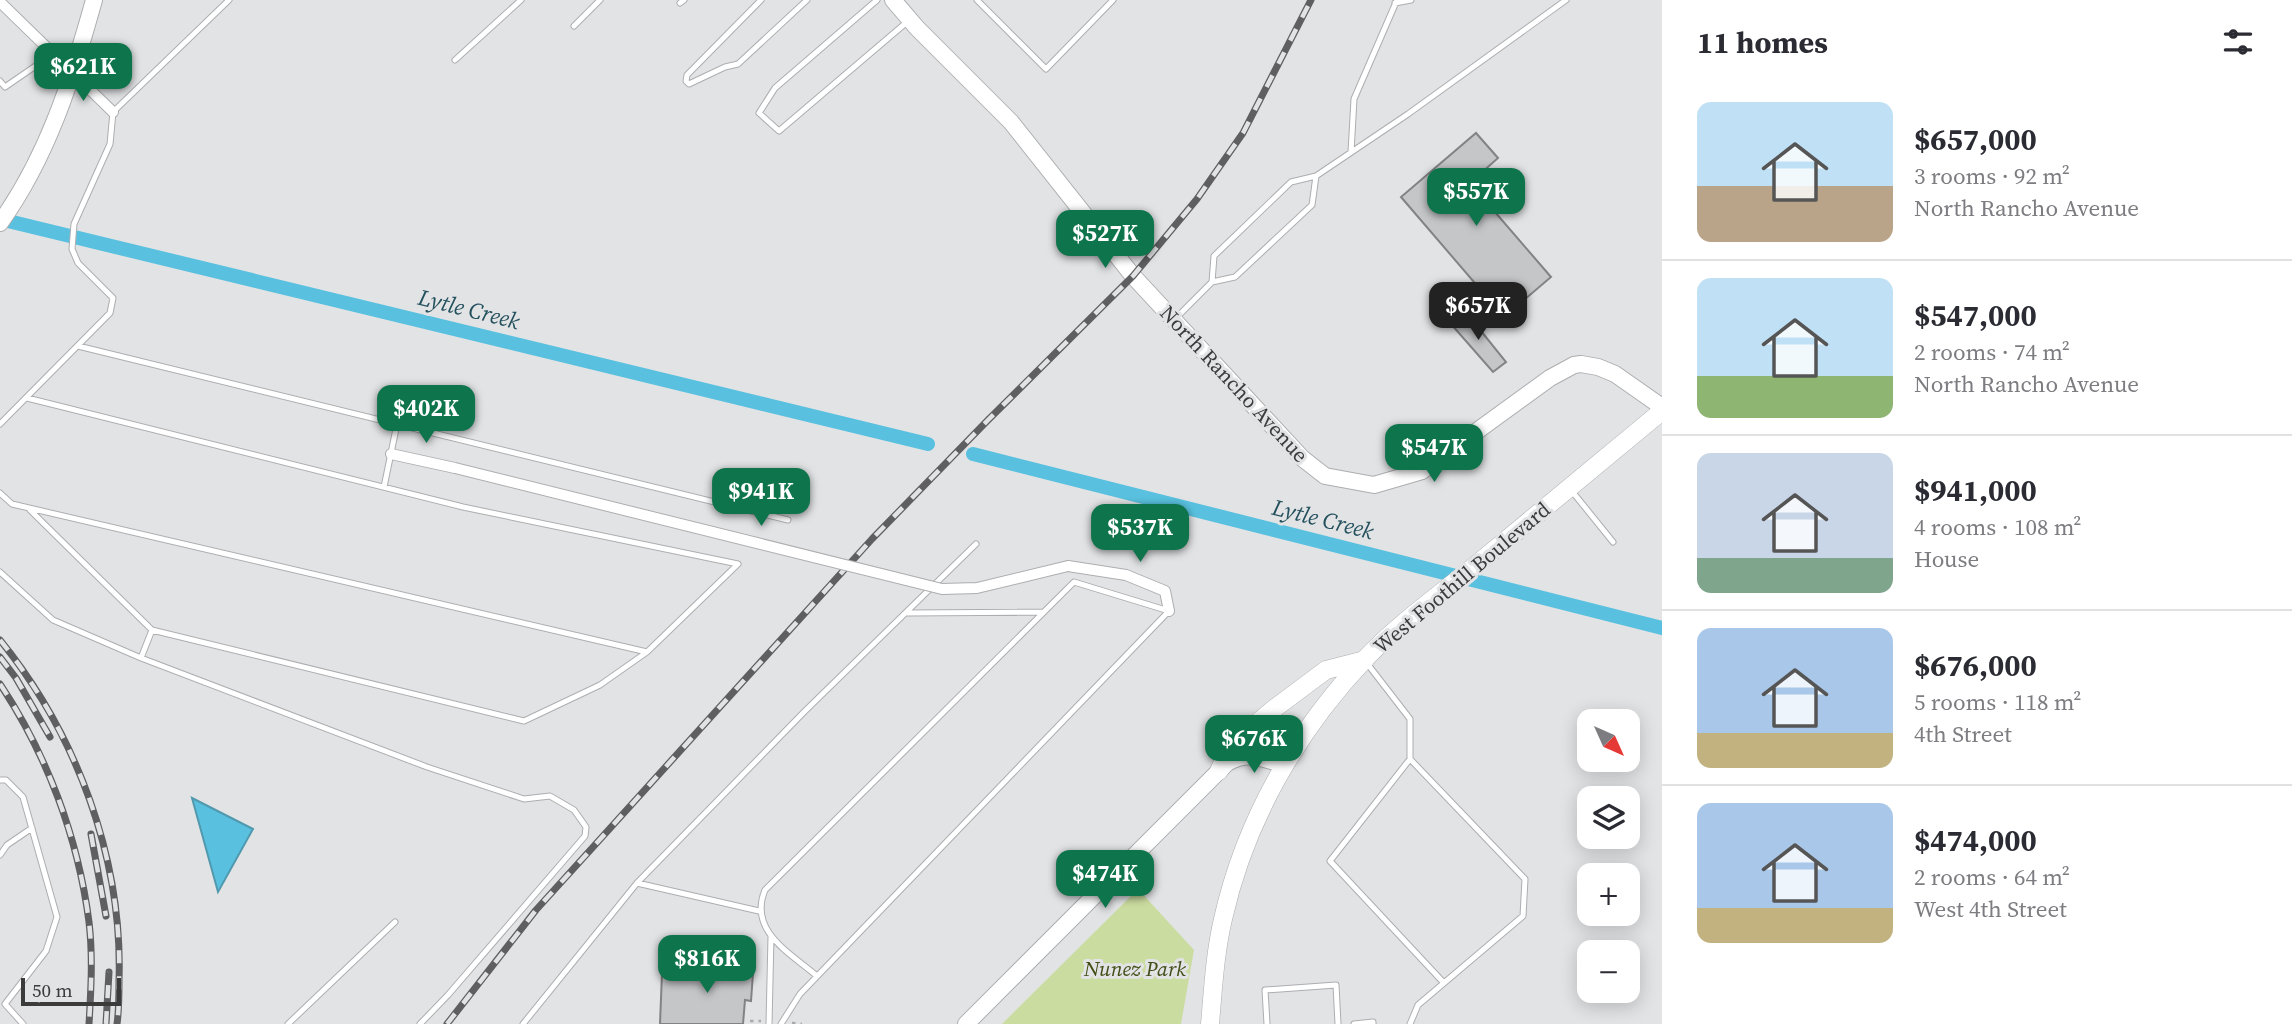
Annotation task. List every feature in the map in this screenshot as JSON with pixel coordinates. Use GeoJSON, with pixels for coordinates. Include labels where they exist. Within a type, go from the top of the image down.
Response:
{"type":"FeatureCollection","features":[{"type":"Feature","properties":{"kind":"main road","name":"West Foothill Boulevard"},"geometry":{"type":"LineString","coordinates":[[1210,1024],[1214,976],[1223,919],[1232,884],[1258,816],[1284,765],[1321,711],[1365,660],[1409,620],[1662,409]]}},
{"type":"Feature","properties":{"kind":"main road"},"geometry":{"type":"LineString","coordinates":[[1219,771],[1231,745],[1275,708],[1326,670],[1365,660]]}},
{"type":"Feature","properties":{"kind":"street"},"geometry":{"type":"LineString","coordinates":[[0,223],[20,196],[57,120],[94,0]]}},
{"type":"Feature","properties":{"kind":"street","name":"North Rancho Avenue"},"geometry":{"type":"LineString","coordinates":[[893,0],[1011,122],[1133,276],[1308,463],[1325,476],[1374,485],[1422,471],[1550,378],[1574,365],[1598,367],[1615,374],[1662,409]]}},
{"type":"Feature","properties":{"kind":"street"},"geometry":{"type":"LineString","coordinates":[[0,2],[113,112]]}},
{"type":"Feature","properties":{"kind":"street"},"geometry":{"type":"LineString","coordinates":[[391,454],[942,589],[977,588],[1068,566],[1126,575],[1165,591],[1169,611]]}},
{"type":"Feature","properties":{"kind":"street"},"geometry":{"type":"LineString","coordinates":[[966,1024],[1219,771],[1237,757],[1248,755],[1284,765]]}},
{"type":"Feature","properties":{"kind":"lane"},"geometry":{"type":"LineString","coordinates":[[0,424],[110,313],[113,298],[78,263],[72,249],[74,224],[110,144],[113,112],[229,0]]}},
{"type":"Feature","properties":{"kind":"lane"},"geometry":{"type":"LineString","coordinates":[[455,60],[521,0]]}},
{"type":"Feature","properties":{"kind":"lane"},"geometry":{"type":"LineString","coordinates":[[574,26],[600,0]]}},
{"type":"Feature","properties":{"kind":"lane"},"geometry":{"type":"LineString","coordinates":[[761,0],[687,75],[685,81],[690,84],[725,66],[738,64],[807,0]]}},
{"type":"Feature","properties":{"kind":"lane"},"geometry":{"type":"LineString","coordinates":[[877,0],[775,88],[759,113],[779,131],[910,20]]}},
{"type":"Feature","properties":{"kind":"lane"},"geometry":{"type":"LineString","coordinates":[[977,0],[1046,69],[1113,0]]}},
{"type":"Feature","properties":{"kind":"lane"},"geometry":{"type":"LineString","coordinates":[[1350,153],[1354,99],[1396,2],[1411,0]]}},
{"type":"Feature","properties":{"kind":"lane"},"geometry":{"type":"LineString","coordinates":[[1212,282],[1214,256],[1291,182],[1316,176],[1566,0]]}},
{"type":"Feature","properties":{"kind":"lane"},"geometry":{"type":"LineString","coordinates":[[0,81],[5,87],[52,54]]}},
{"type":"Feature","properties":{"kind":"lane"},"geometry":{"type":"LineString","coordinates":[[1174,320],[1212,282],[1235,277],[1312,205],[1316,176]]}},
{"type":"Feature","properties":{"kind":"lane"},"geometry":{"type":"LineString","coordinates":[[78,346],[788,520]]}},
{"type":"Feature","properties":{"kind":"lane"},"geometry":{"type":"LineString","coordinates":[[27,398],[463,507],[738,564],[647,652],[600,685],[524,721],[152,630],[28,508]]}},
{"type":"Feature","properties":{"kind":"lane"},"geometry":{"type":"LineString","coordinates":[[384,488],[397,424]]}},
{"type":"Feature","properties":{"kind":"lane"},"geometry":{"type":"LineString","coordinates":[[1569,488],[1614,542]]}},
{"type":"Feature","properties":{"kind":"lane"},"geometry":{"type":"LineString","coordinates":[[0,493],[12,504],[28,508],[647,652]]}},
{"type":"Feature","properties":{"kind":"lane"},"geometry":{"type":"LineString","coordinates":[[523,1024],[637,883],[804,712],[976,544]]}},
{"type":"Feature","properties":{"kind":"lane"},"geometry":{"type":"LineString","coordinates":[[0,572],[53,620],[141,658],[427,767],[524,799],[550,796],[574,810],[586,827],[585,836],[420,1024]]}},
{"type":"Feature","properties":{"kind":"lane"},"geometry":{"type":"LineString","coordinates":[[781,1024],[800,993],[817,976],[1169,611],[1074,582],[765,890],[760,911],[763,924],[771,936],[817,976]]}},
{"type":"Feature","properties":{"kind":"lane"},"geometry":{"type":"LineString","coordinates":[[907,613],[1044,612]]}},
{"type":"Feature","properties":{"kind":"lane"},"geometry":{"type":"LineString","coordinates":[[141,658],[152,630]]}},
{"type":"Feature","properties":{"kind":"lane"},"geometry":{"type":"LineString","coordinates":[[1365,660],[1410,719],[1410,759],[1330,861],[1443,982]]}},
{"type":"Feature","properties":{"kind":"lane"},"geometry":{"type":"LineString","coordinates":[[1410,759],[1525,879],[1523,916],[1418,1005],[1410,1024]]}},
{"type":"Feature","properties":{"kind":"lane"},"geometry":{"type":"LineString","coordinates":[[0,780],[6,780],[23,797],[57,917],[46,951],[2,1002],[23,1024]]}},
{"type":"Feature","properties":{"kind":"lane"},"geometry":{"type":"LineString","coordinates":[[0,855],[7,845],[32,828]]}},
{"type":"Feature","properties":{"kind":"lane"},"geometry":{"type":"LineString","coordinates":[[637,883],[760,911]]}},
{"type":"Feature","properties":{"kind":"lane"},"geometry":{"type":"LineString","coordinates":[[288,1024],[394,922]]}},
{"type":"Feature","properties":{"kind":"lane"},"geometry":{"type":"LineString","coordinates":[[769,1024],[771,936]]}},
{"type":"Feature","properties":{"kind":"lane"},"geometry":{"type":"LineString","coordinates":[[1267,1024],[1265,990],[1336,985],[1338,1024]]}},
{"type":"Feature","properties":{"kind":"lane"},"geometry":{"type":"LineString","coordinates":[[1354,1024],[1373,1024]]}},
{"type":"Feature","properties":{"kind":"green space","name":"Nunez Park"},"geometry":{"type":"Polygon","coordinates":[[[1138,889],[1194,950],[1181,1024],[1002,1024],[1138,889]]]}},
{"type":"Feature","properties":{"kind":"water"},"geometry":{"type":"Polygon","coordinates":[[[192,798],[253,829],[218,892],[192,798]]]}},
{"type":"Feature","properties":{"kind":"building"},"geometry":{"type":"Polygon","coordinates":[[[1476,133],[1498,158],[1470,183],[1551,277],[1504,317],[1401,197],[1476,133]]]}},
{"type":"Feature","properties":{"kind":"building"},"geometry":{"type":"Polygon","coordinates":[[[1465,311],[1506,362],[1493,372],[1451,324],[1465,311]]]}},
{"type":"Feature","properties":{"kind":"building"},"geometry":{"type":"Polygon","coordinates":[[[726,953],[744,954],[745,972],[753,973],[751,1001],[745,1000],[743,1024],[660,1024],[662,973],[724,971],[726,953]]]}},
{"type":"Feature","properties":{"kind":"waterway","name":"Lytle Creek"},"geometry":{"type":"LineString","coordinates":[[0,219],[928,444]]}},
{"type":"Feature","properties":{"kind":"waterway","name":"Lytle Creek"},"geometry":{"type":"LineString","coordinates":[[973,454],[1662,628]]}},
{"type":"Feature","properties":{"kind":"railway"},"geometry":{"type":"LineString","coordinates":[[447,1024],[536,910],[872,539],[1133,276],[1197,199],[1243,133],[1311,0]]}},
{"type":"Feature","properties":{"kind":"railway"},"geometry":{"type":"LineString","coordinates":[[0,640],[52,716],[73,757],[90,800],[113,890],[118,935],[117,1024]]}},
{"type":"Feature","properties":{"kind":"railway"},"geometry":{"type":"LineString","coordinates":[[0,657],[16,678],[50,737]]}},
{"type":"Feature","properties":{"kind":"railway"},"geometry":{"type":"LineString","coordinates":[[0,684],[46,768],[77,859],[90,935],[89,1024]]}},
{"type":"Feature","properties":{"kind":"railway"},"geometry":{"type":"LineString","coordinates":[[91,834],[106,916]]}},
{"type":"Feature","properties":{"kind":"railway"},"geometry":{"type":"LineString","coordinates":[[106,1024],[109,972]]}}]}
